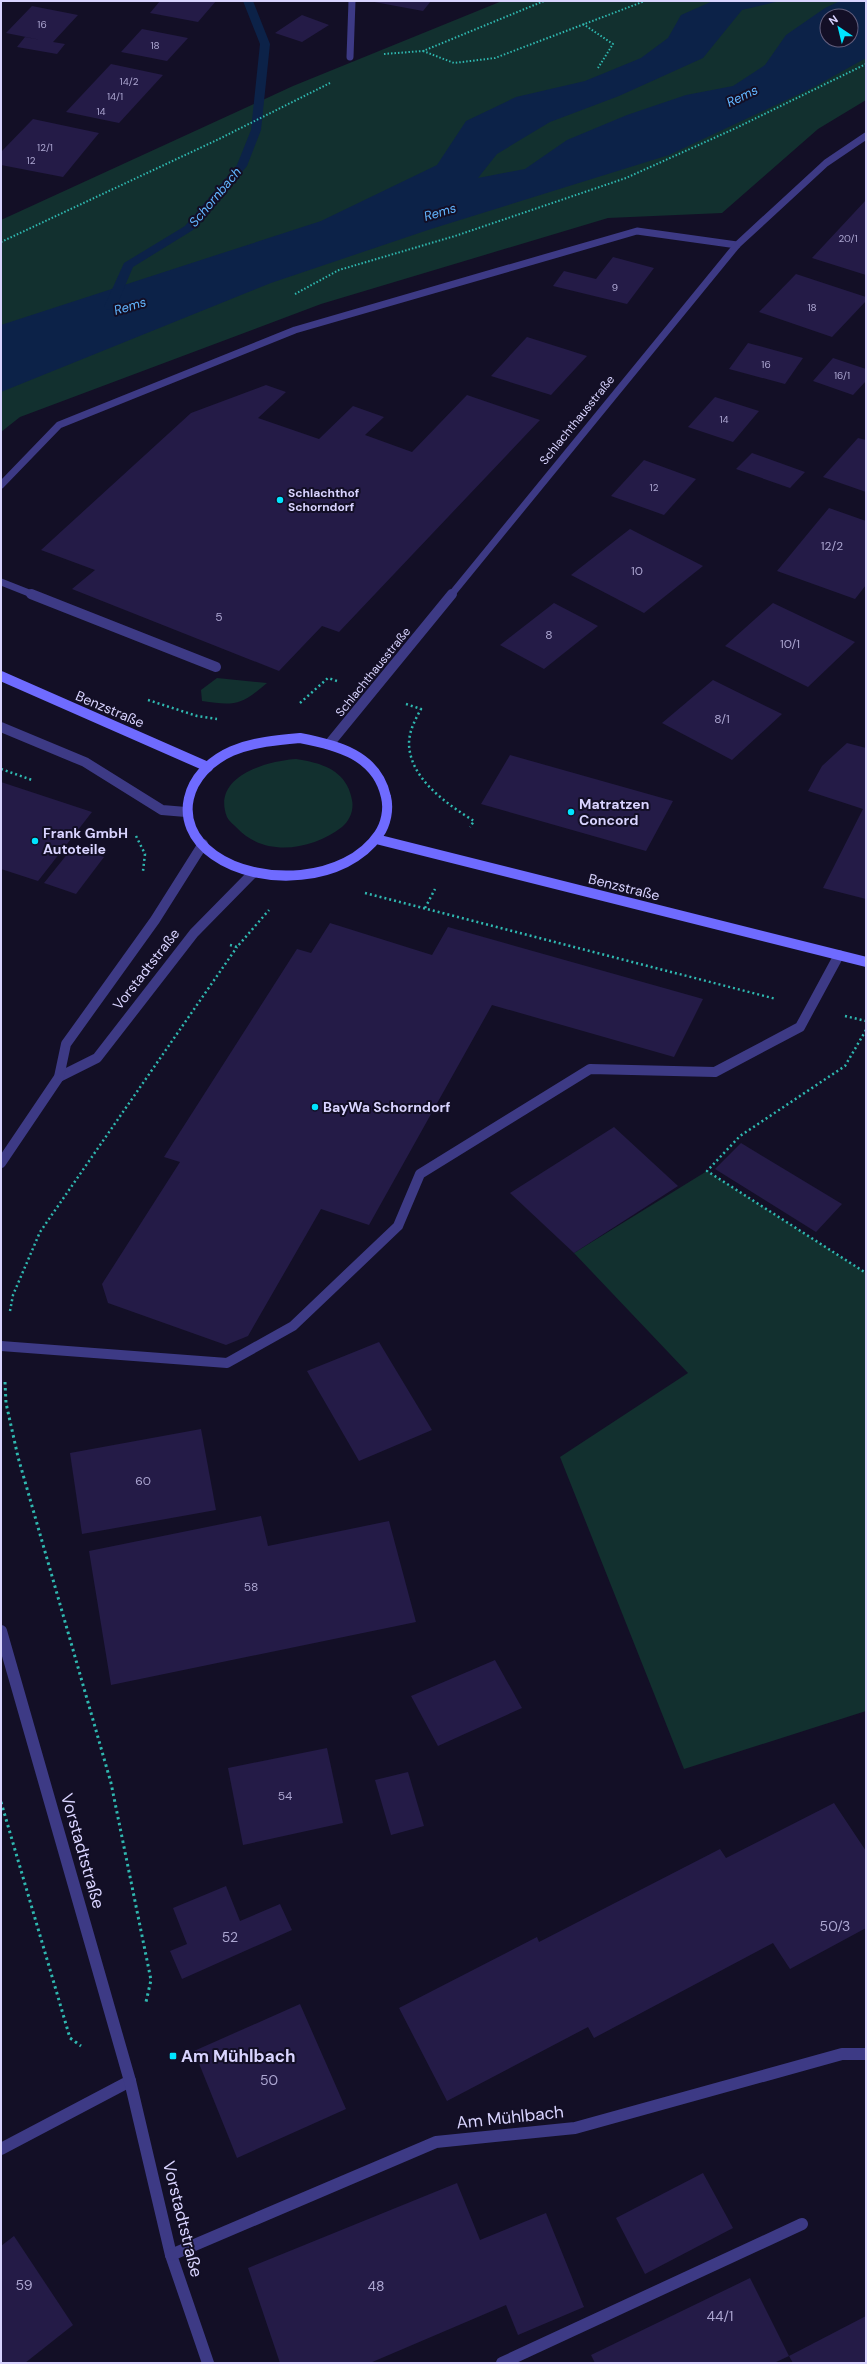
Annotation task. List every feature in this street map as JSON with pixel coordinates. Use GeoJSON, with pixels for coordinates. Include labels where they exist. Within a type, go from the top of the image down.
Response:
{"type":"FeatureCollection","features":[{"type":"Feature","properties":{"kind":"main road","name":"Benzstraße"},"geometry":{"type":"LineString","coordinates":[[1,676],[208,767]]}},
{"type":"Feature","properties":{"kind":"main road"},"geometry":{"type":"LineString","coordinates":[[300,738],[330,743],[363,759],[383,781],[388,813],[376,839],[350,861],[317,873],[281,877],[246,872],[218,860],[192,833],[186,812],[191,789],[208,767],[234,750],[269,740],[300,738]]}},
{"type":"Feature","properties":{"kind":"main road","name":"Benzstraße"},"geometry":{"type":"LineString","coordinates":[[376,839],[866,962]]}},
{"type":"Feature","properties":{"kind":"street"},"geometry":{"type":"LineString","coordinates":[[350,57],[352,1]]}},
{"type":"Feature","properties":{"kind":"street","name":"Schlachthausstraße"},"geometry":{"type":"LineString","coordinates":[[330,743],[737,245],[826,163],[866,136]]}},
{"type":"Feature","properties":{"kind":"street"},"geometry":{"type":"LineString","coordinates":[[1,484],[59,425],[295,330],[637,231],[737,245]]}},
{"type":"Feature","properties":{"kind":"street"},"geometry":{"type":"LineString","coordinates":[[1,582],[216,667]]}},
{"type":"Feature","properties":{"kind":"street"},"geometry":{"type":"LineString","coordinates":[[1,727],[85,762],[162,810],[186,812]]}},
{"type":"Feature","properties":{"kind":"street","name":"Vorstadtstraße"},"geometry":{"type":"LineString","coordinates":[[1,1163],[59,1077],[66,1044],[155,920],[203,844]]}},
{"type":"Feature","properties":{"kind":"street","name":"Vorstadtstraße"},"geometry":{"type":"LineString","coordinates":[[59,1077],[97,1058],[194,933],[254,872]]}},
{"type":"Feature","properties":{"kind":"street"},"geometry":{"type":"LineString","coordinates":[[2,1346],[227,1363],[293,1326],[398,1226],[420,1174],[590,1069],[715,1072],[800,1027],[839,955]]}},
{"type":"Feature","properties":{"kind":"street","name":"Vorstadtstraße"},"geometry":{"type":"LineString","coordinates":[[1,1631],[130,2081],[171,2255],[208,2363]]}},
{"type":"Feature","properties":{"kind":"street","name":"Am Mühlbach"},"geometry":{"type":"LineString","coordinates":[[171,2255],[436,2142],[575,2128],[842,2054],[866,2054]]}},
{"type":"Feature","properties":{"kind":"street"},"geometry":{"type":"LineString","coordinates":[[1,2149],[130,2081]]}},
{"type":"Feature","properties":{"kind":"street"},"geometry":{"type":"LineString","coordinates":[[502,2363],[802,2224]]}},
{"type":"Feature","properties":{"kind":"path"},"geometry":{"type":"LineString","coordinates":[[1,242],[328,86],[350,57],[423,51],[544,1]]}},
{"type":"Feature","properties":{"kind":"path"},"geometry":{"type":"LineString","coordinates":[[423,51],[454,63],[495,58],[645,1]]}},
{"type":"Feature","properties":{"kind":"path"},"geometry":{"type":"LineString","coordinates":[[583,24],[613,44],[598,68]]}},
{"type":"Feature","properties":{"kind":"path"},"geometry":{"type":"LineString","coordinates":[[292,299],[296,292],[338,270],[455,236],[626,178],[803,96],[866,64]]}},
{"type":"Feature","properties":{"kind":"path"},"geometry":{"type":"LineString","coordinates":[[372,692],[421,709],[414,718],[410,737],[411,759],[427,786],[449,806],[474,821],[452,858]]}},
{"type":"Feature","properties":{"kind":"path"},"geometry":{"type":"LineString","coordinates":[[1,769],[39,783]]}},
{"type":"Feature","properties":{"kind":"path"},"geometry":{"type":"LineString","coordinates":[[134,830],[145,854],[142,878]]}},
{"type":"Feature","properties":{"kind":"path"},"geometry":{"type":"LineString","coordinates":[[364,893],[866,1021]]}},
{"type":"Feature","properties":{"kind":"path"},"geometry":{"type":"LineString","coordinates":[[146,2004],[151,1980],[111,1783],[18,1457],[6,1403],[2,1346],[13,1295],[40,1232],[237,947],[272,907]]}},
{"type":"Feature","properties":{"kind":"path"},"geometry":{"type":"LineString","coordinates":[[194,933],[237,947]]}},
{"type":"Feature","properties":{"kind":"path"},"geometry":{"type":"LineString","coordinates":[[866,1030],[845,1066],[740,1136],[707,1171],[866,1273]]}},
{"type":"Feature","properties":{"kind":"path"},"geometry":{"type":"LineString","coordinates":[[1,1802],[70,2038],[130,2081]]}},
{"type":"Feature","properties":{"kind":"green space"},"geometry":{"type":"Polygon","coordinates":[[[502,1],[866,1],[866,100],[818,129],[722,213],[608,218],[321,304],[20,417],[1,432],[1,220],[293,86],[502,1]]]}},
{"type":"Feature","properties":{"kind":"green space"},"geometry":{"type":"Polygon","coordinates":[[[217,678],[267,683],[251,696],[237,702],[222,703],[202,701],[201,690],[217,678]]]}},
{"type":"Feature","properties":{"kind":"green space"},"geometry":{"type":"Polygon","coordinates":[[[296,759],[324,766],[339,775],[345,782],[352,800],[352,811],[349,818],[342,827],[330,835],[303,845],[275,847],[261,844],[248,838],[227,817],[224,803],[227,791],[234,781],[257,767],[284,760],[296,759]]]}},
{"type":"Feature","properties":{"kind":"green space"},"geometry":{"type":"Polygon","coordinates":[[[707,1171],[866,1273],[866,1711],[684,1769],[560,1457],[688,1373],[574,1253],[707,1171]]]}},
{"type":"Feature","properties":{"kind":"water","name":"Rems"},"geometry":{"type":"Polygon","coordinates":[[[713,1],[780,1],[742,10],[703,58],[619,96],[550,122],[497,154],[478,178],[525,169],[567,140],[627,115],[686,95],[733,86],[765,65],[786,35],[819,12],[819,48],[859,48],[859,8],[825,8],[840,1],[866,1],[866,58],[814,87],[669,155],[431,229],[271,283],[1,392],[1,325],[321,221],[437,165],[466,121],[516,97],[585,81],[641,58],[668,38],[681,15],[713,1]]]}},
{"type":"Feature","properties":{"kind":"building"},"geometry":{"type":"Polygon","coordinates":[[[160,1],[216,1],[198,22],[150,13],[160,1]]]}},
{"type":"Feature","properties":{"kind":"building"},"geometry":{"type":"Polygon","coordinates":[[[369,1],[431,1],[423,11],[369,1]]]}},
{"type":"Feature","properties":{"kind":"building"},"geometry":{"type":"Polygon","coordinates":[[[32,6],[78,15],[53,42],[65,44],[57,54],[17,47],[25,37],[41,40],[6,33],[32,6]]]}},
{"type":"Feature","properties":{"kind":"building"},"geometry":{"type":"Polygon","coordinates":[[[302,15],[329,25],[302,42],[275,33],[302,15]]]}},
{"type":"Feature","properties":{"kind":"building"},"geometry":{"type":"Polygon","coordinates":[[[142,29],[188,38],[167,61],[121,52],[142,29]]]}},
{"type":"Feature","properties":{"kind":"building"},"geometry":{"type":"Polygon","coordinates":[[[111,64],[163,75],[119,123],[66,112],[111,64]]]}},
{"type":"Feature","properties":{"kind":"building"},"geometry":{"type":"Polygon","coordinates":[[[33,119],[99,133],[63,177],[1,165],[1,152],[33,119]]]}},
{"type":"Feature","properties":{"kind":"building"},"geometry":{"type":"Polygon","coordinates":[[[866,200],[866,275],[812,258],[853,214],[866,200]]]}},
{"type":"Feature","properties":{"kind":"building"},"geometry":{"type":"Polygon","coordinates":[[[613,257],[654,268],[627,304],[553,286],[564,271],[596,279],[613,257]]]}},
{"type":"Feature","properties":{"kind":"building"},"geometry":{"type":"Polygon","coordinates":[[[796,274],[866,297],[866,301],[832,337],[759,312],[796,274]]]}},
{"type":"Feature","properties":{"kind":"building"},"geometry":{"type":"Polygon","coordinates":[[[527,337],[587,356],[551,395],[491,376],[527,337]]]}},
{"type":"Feature","properties":{"kind":"building"},"geometry":{"type":"Polygon","coordinates":[[[748,343],[803,358],[785,384],[729,369],[748,343]]]}},
{"type":"Feature","properties":{"kind":"building"},"geometry":{"type":"Polygon","coordinates":[[[833,358],[866,369],[866,381],[853,395],[813,381],[833,358]]]}},
{"type":"Feature","properties":{"kind":"building","name":"Schlachthof Schorndorf"},"geometry":{"type":"Polygon","coordinates":[[[266,385],[286,392],[258,418],[319,439],[353,406],[384,417],[365,435],[412,452],[467,395],[540,420],[339,632],[322,626],[279,671],[72,589],[95,570],[41,550],[191,413],[266,385]]]}},
{"type":"Feature","properties":{"kind":"building"},"geometry":{"type":"Polygon","coordinates":[[[715,397],[759,411],[733,442],[688,427],[715,397]]]}},
{"type":"Feature","properties":{"kind":"building"},"geometry":{"type":"Polygon","coordinates":[[[858,438],[866,440],[866,492],[823,477],[858,438]]]}},
{"type":"Feature","properties":{"kind":"building"},"geometry":{"type":"Polygon","coordinates":[[[752,453],[805,472],[790,488],[736,469],[752,453]]]}},
{"type":"Feature","properties":{"kind":"building"},"geometry":{"type":"Polygon","coordinates":[[[644,460],[696,479],[664,515],[611,496],[644,460]]]}},
{"type":"Feature","properties":{"kind":"building"},"geometry":{"type":"Polygon","coordinates":[[[829,508],[866,521],[866,585],[855,599],[777,571],[829,508]]]}},
{"type":"Feature","properties":{"kind":"building"},"geometry":{"type":"Polygon","coordinates":[[[630,529],[703,566],[644,613],[571,575],[630,529]]]}},
{"type":"Feature","properties":{"kind":"building"},"geometry":{"type":"Polygon","coordinates":[[[554,603],[598,626],[544,669],[500,645],[554,603]]]}},
{"type":"Feature","properties":{"kind":"building"},"geometry":{"type":"Polygon","coordinates":[[[773,603],[855,642],[808,687],[725,646],[773,603]]]}},
{"type":"Feature","properties":{"kind":"building"},"geometry":{"type":"Polygon","coordinates":[[[713,680],[782,714],[732,760],[662,723],[713,680]]]}},
{"type":"Feature","properties":{"kind":"building"},"geometry":{"type":"Polygon","coordinates":[[[847,743],[866,748],[866,899],[823,888],[863,809],[808,791],[822,766],[847,743]]]}},
{"type":"Feature","properties":{"kind":"building"},"geometry":{"type":"Polygon","coordinates":[[[510,755],[673,801],[646,851],[481,804],[510,755]]]}},
{"type":"Feature","properties":{"kind":"building","name":"Frank GmbH Autoteile"},"geometry":{"type":"Polygon","coordinates":[[[1,782],[92,812],[38,881],[1,869],[1,782]]]}},
{"type":"Feature","properties":{"kind":"building"},"geometry":{"type":"Polygon","coordinates":[[[73,847],[104,857],[76,894],[44,883],[73,847]]]}},
{"type":"Feature","properties":{"kind":"building","name":"BayWa Schorndorf"},"geometry":{"type":"Polygon","coordinates":[[[330,923],[432,955],[448,927],[703,999],[674,1057],[492,1005],[369,1225],[321,1209],[248,1336],[226,1345],[108,1303],[102,1284],[180,1162],[164,1157],[297,949],[311,953],[330,923]]]}},
{"type":"Feature","properties":{"kind":"building"},"geometry":{"type":"Polygon","coordinates":[[[614,1127],[678,1186],[574,1253],[510,1193],[614,1127]]]}},
{"type":"Feature","properties":{"kind":"building"},"geometry":{"type":"Polygon","coordinates":[[[741,1143],[842,1204],[816,1232],[715,1169],[741,1143]]]}},
{"type":"Feature","properties":{"kind":"building"},"geometry":{"type":"Polygon","coordinates":[[[379,1342],[432,1430],[359,1461],[307,1371],[379,1342]]]}},
{"type":"Feature","properties":{"kind":"building"},"geometry":{"type":"Polygon","coordinates":[[[201,1429],[216,1510],[82,1534],[70,1453],[201,1429]]]}},
{"type":"Feature","properties":{"kind":"building"},"geometry":{"type":"Polygon","coordinates":[[[261,1516],[268,1546],[389,1521],[416,1622],[111,1685],[89,1551],[261,1516]]]}},
{"type":"Feature","properties":{"kind":"building"},"geometry":{"type":"Polygon","coordinates":[[[495,1660],[522,1708],[438,1746],[411,1696],[495,1660]]]}},
{"type":"Feature","properties":{"kind":"building"},"geometry":{"type":"Polygon","coordinates":[[[327,1748],[343,1823],[243,1845],[228,1768],[327,1748]]]}},
{"type":"Feature","properties":{"kind":"building"},"geometry":{"type":"Polygon","coordinates":[[[408,1772],[424,1826],[391,1835],[375,1780],[408,1772]]]}},
{"type":"Feature","properties":{"kind":"building"},"geometry":{"type":"Polygon","coordinates":[[[834,1803],[866,1851],[866,1928],[790,1969],[773,1943],[594,2038],[588,2027],[447,2101],[399,2008],[537,1937],[539,1942],[720,1849],[726,1858],[834,1803]]]}},
{"type":"Feature","properties":{"kind":"building"},"geometry":{"type":"Polygon","coordinates":[[[226,1886],[240,1921],[280,1904],[292,1930],[182,1979],[170,1951],[187,1944],[173,1908],[226,1886]]]}},
{"type":"Feature","properties":{"kind":"building"},"geometry":{"type":"Polygon","coordinates":[[[300,2004],[346,2109],[237,2158],[194,2051],[300,2004]]]}},
{"type":"Feature","properties":{"kind":"building"},"geometry":{"type":"Polygon","coordinates":[[[703,2173],[733,2228],[645,2274],[616,2218],[703,2173]]]}},
{"type":"Feature","properties":{"kind":"building"},"geometry":{"type":"Polygon","coordinates":[[[457,2183],[480,2240],[546,2213],[584,2307],[518,2335],[506,2305],[370,2363],[280,2363],[248,2268],[457,2183]]]}},
{"type":"Feature","properties":{"kind":"building"},"geometry":{"type":"Polygon","coordinates":[[[14,2236],[73,2325],[25,2363],[1,2363],[1,2246],[14,2236]]]}},
{"type":"Feature","properties":{"kind":"building"},"geometry":{"type":"Polygon","coordinates":[[[750,2278],[789,2356],[774,2363],[595,2363],[591,2355],[750,2278]]]}},
{"type":"Feature","properties":{"kind":"building"},"geometry":{"type":"Polygon","coordinates":[[[866,2316],[866,2363],[793,2363],[789,2356],[866,2316]]]}},
{"type":"Feature","properties":{"kind":"waterway","name":"Schornbach"},"geometry":{"type":"LineString","coordinates":[[110,307],[128,265],[189,228],[242,166],[256,130],[265,44],[248,1]]}},
{"type":"Feature","properties":{"kind":"place","name":"Schlachthof Schorndorf"},"geometry":{"type":"Point","coordinates":[280,500]}},
{"type":"Feature","properties":{"kind":"place","name":"Matratzen Concord"},"geometry":{"type":"Point","coordinates":[571,812]}},
{"type":"Feature","properties":{"kind":"place","name":"Frank GmbH Autoteile"},"geometry":{"type":"Point","coordinates":[35,841]}},
{"type":"Feature","properties":{"kind":"place","name":"BayWa Schorndorf"},"geometry":{"type":"Point","coordinates":[315,1107]}},
{"type":"Feature","properties":{"kind":"place","name":"Am Mühlbach"},"geometry":{"type":"Point","coordinates":[173,2056]}}]}
